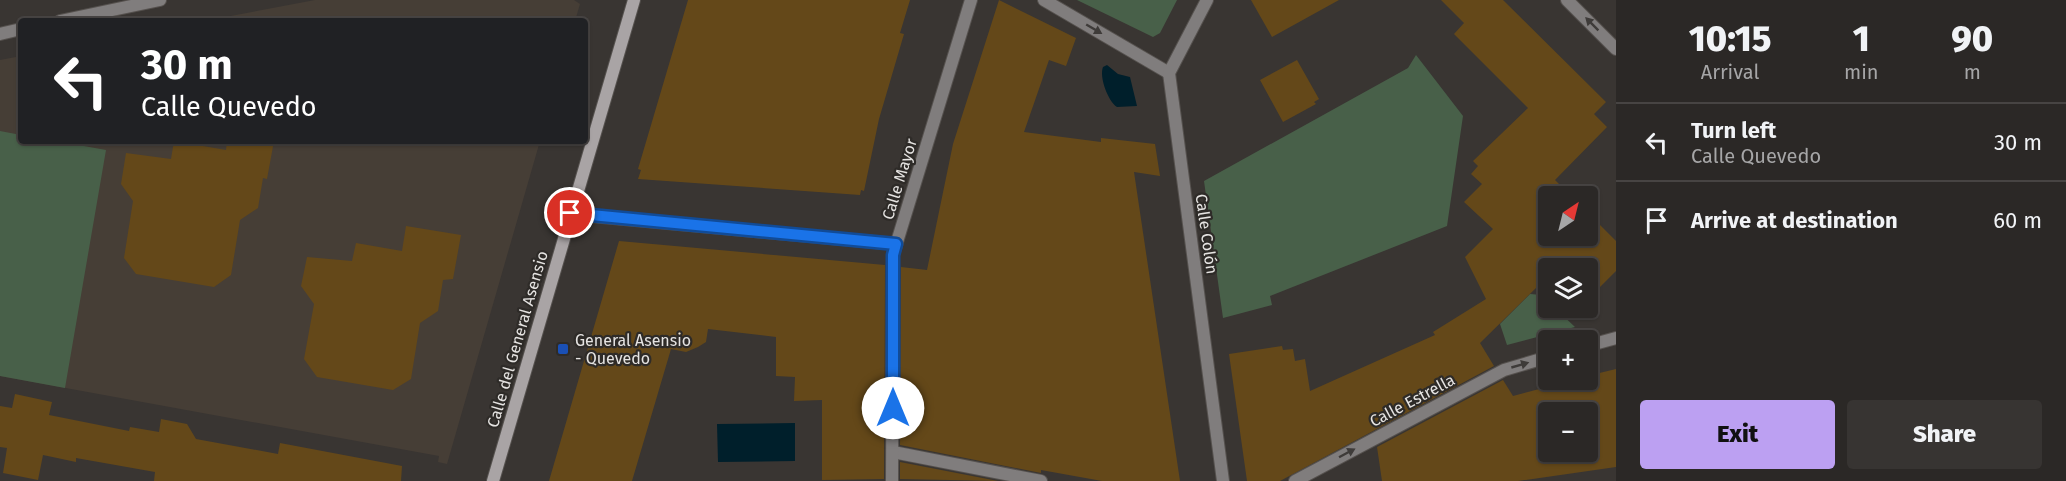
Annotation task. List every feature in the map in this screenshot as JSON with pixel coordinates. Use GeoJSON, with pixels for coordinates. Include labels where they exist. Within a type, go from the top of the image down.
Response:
{"type":"FeatureCollection","features":[{"type":"Feature","properties":{"kind":"main road","name":"Calle del General Asensio"},"geometry":{"type":"LineString","coordinates":[[493,481],[634,0]]}},
{"type":"Feature","properties":{"kind":"street"},"geometry":{"type":"LineString","coordinates":[[74,18],[160,0]]}},
{"type":"Feature","properties":{"kind":"street","name":"Calle Mayor"},"geometry":{"type":"LineString","coordinates":[[892,481],[893,255],[972,0]]}},
{"type":"Feature","properties":{"kind":"street"},"geometry":{"type":"LineString","coordinates":[[1044,0],[1169,73],[1207,0]]}},
{"type":"Feature","properties":{"kind":"street"},"geometry":{"type":"LineString","coordinates":[[1567,0],[1616,49]]}},
{"type":"Feature","properties":{"kind":"street"},"geometry":{"type":"LineString","coordinates":[[0,34],[18,30]]}},
{"type":"Feature","properties":{"kind":"street","name":"Calle Colón"},"geometry":{"type":"LineString","coordinates":[[1169,73],[1223,481]]}},
{"type":"Feature","properties":{"kind":"street"},"geometry":{"type":"LineString","coordinates":[[570,213],[896,244]]}},
{"type":"Feature","properties":{"kind":"street"},"geometry":{"type":"LineString","coordinates":[[1598,343],[1616,338]]}},
{"type":"Feature","properties":{"kind":"street","name":"Calle Estrella"},"geometry":{"type":"LineString","coordinates":[[1295,481],[1504,370],[1538,360]]}},
{"type":"Feature","properties":{"kind":"street"},"geometry":{"type":"LineString","coordinates":[[893,452],[1041,481]]}},
{"type":"Feature","properties":{"kind":"shaded area"},"geometry":{"type":"Polygon","coordinates":[[[315,0],[574,0],[580,4],[576,18],[220,18],[315,0]]]}},
{"type":"Feature","properties":{"kind":"shaded area"},"geometry":{"type":"Polygon","coordinates":[[[18,57],[18,144],[539,144],[447,464],[438,462],[439,456],[0,376],[0,60],[18,57]]]}},
{"type":"Feature","properties":{"kind":"green space"},"geometry":{"type":"Polygon","coordinates":[[[1077,0],[1177,0],[1160,33],[1153,37],[1077,0]]]}},
{"type":"Feature","properties":{"kind":"green space"},"geometry":{"type":"Polygon","coordinates":[[[1416,55],[1463,116],[1447,226],[1270,296],[1272,305],[1223,318],[1204,181],[1408,68],[1416,55]]]}},
{"type":"Feature","properties":{"kind":"green space"},"geometry":{"type":"Polygon","coordinates":[[[0,131],[18,134],[18,144],[73,144],[106,150],[65,388],[0,376],[0,131]]]}},
{"type":"Feature","properties":{"kind":"green space"},"geometry":{"type":"Polygon","coordinates":[[[1530,294],[1538,295],[1538,318],[1566,318],[1575,327],[1564,330],[1538,330],[1538,337],[1507,345],[1500,324],[1530,294]]]}},
{"type":"Feature","properties":{"kind":"water"},"geometry":{"type":"Polygon","coordinates":[[[1107,65],[1118,74],[1130,77],[1137,106],[1117,107],[1110,100],[1102,77],[1103,67],[1107,65]]]}},
{"type":"Feature","properties":{"kind":"water"},"geometry":{"type":"Polygon","coordinates":[[[795,423],[795,461],[718,462],[717,424],[795,423]]]}},
{"type":"Feature","properties":{"kind":"building"},"geometry":{"type":"Polygon","coordinates":[[[688,0],[910,0],[900,33],[904,34],[879,119],[864,191],[861,190],[860,195],[638,179],[641,170],[638,169],[688,0]]]}},
{"type":"Feature","properties":{"kind":"building"},"geometry":{"type":"Polygon","coordinates":[[[999,0],[1076,38],[1066,66],[1049,60],[1024,132],[1101,142],[1101,138],[1155,144],[1160,176],[1134,172],[1180,481],[1102,481],[1041,470],[1041,473],[900,445],[901,267],[927,270],[953,144],[999,0]]]}},
{"type":"Feature","properties":{"kind":"building"},"geometry":{"type":"Polygon","coordinates":[[[1251,0],[1339,0],[1272,37],[1251,0]]]}},
{"type":"Feature","properties":{"kind":"building"},"geometry":{"type":"Polygon","coordinates":[[[1441,0],[1503,0],[1606,102],[1594,114],[1607,127],[1555,180],[1561,186],[1538,186],[1538,246],[1598,246],[1598,223],[1616,241],[1616,271],[1598,289],[1598,258],[1538,258],[1538,290],[1536,288],[1480,343],[1494,366],[1280,481],[1247,481],[1229,354],[1282,346],[1283,350],[1293,349],[1295,361],[1305,359],[1310,391],[1435,335],[1433,332],[1486,299],[1465,257],[1493,229],[1464,202],[1482,184],[1471,174],[1478,166],[1473,161],[1528,108],[1454,34],[1464,23],[1441,0]]]}},
{"type":"Feature","properties":{"kind":"building"},"geometry":{"type":"Polygon","coordinates":[[[1297,60],[1319,99],[1314,102],[1316,104],[1283,122],[1260,80],[1297,60]]]}},
{"type":"Feature","properties":{"kind":"building"},"geometry":{"type":"Polygon","coordinates":[[[174,144],[191,144],[226,150],[227,144],[273,144],[267,179],[263,178],[258,208],[240,220],[231,275],[214,287],[136,274],[124,258],[133,201],[121,184],[126,153],[171,159],[174,144]]]}},
{"type":"Feature","properties":{"kind":"building"},"geometry":{"type":"Polygon","coordinates":[[[406,226],[461,235],[453,279],[443,280],[438,311],[420,323],[411,379],[393,390],[317,377],[304,359],[314,304],[301,286],[307,257],[352,261],[356,243],[402,251],[406,226]]]}},
{"type":"Feature","properties":{"kind":"building"},"geometry":{"type":"Polygon","coordinates":[[[619,241],[885,265],[884,479],[822,480],[822,400],[794,401],[795,377],[776,376],[776,337],[708,329],[706,342],[698,347],[686,352],[671,349],[632,481],[549,481],[619,241]]]}},
{"type":"Feature","properties":{"kind":"building"},"geometry":{"type":"Polygon","coordinates":[[[1616,369],[1616,467],[1518,481],[1382,481],[1377,447],[1503,380],[1513,396],[1538,389],[1598,390],[1598,373],[1616,369]]]}},
{"type":"Feature","properties":{"kind":"building"},"geometry":{"type":"Polygon","coordinates":[[[15,394],[52,402],[49,415],[129,431],[130,427],[159,432],[161,419],[187,424],[196,439],[278,454],[280,443],[402,466],[401,481],[154,481],[155,472],[76,458],[76,462],[43,455],[38,480],[3,473],[7,448],[0,447],[0,406],[12,408],[15,394]]]}},
{"type":"Feature","properties":{"kind":"building"},"geometry":{"type":"Polygon","coordinates":[[[900,462],[998,481],[900,479],[900,462]]]}},
{"type":"Feature","properties":{"kind":"place","name":"General Asensio - Quevedo"},"geometry":{"type":"Point","coordinates":[563,349]}},
{"type":"Feature","properties":{"kind":"route"},"geometry":{"type":"LineString","coordinates":[[570,213],[896,244],[893,255],[893,408]]}}]}
